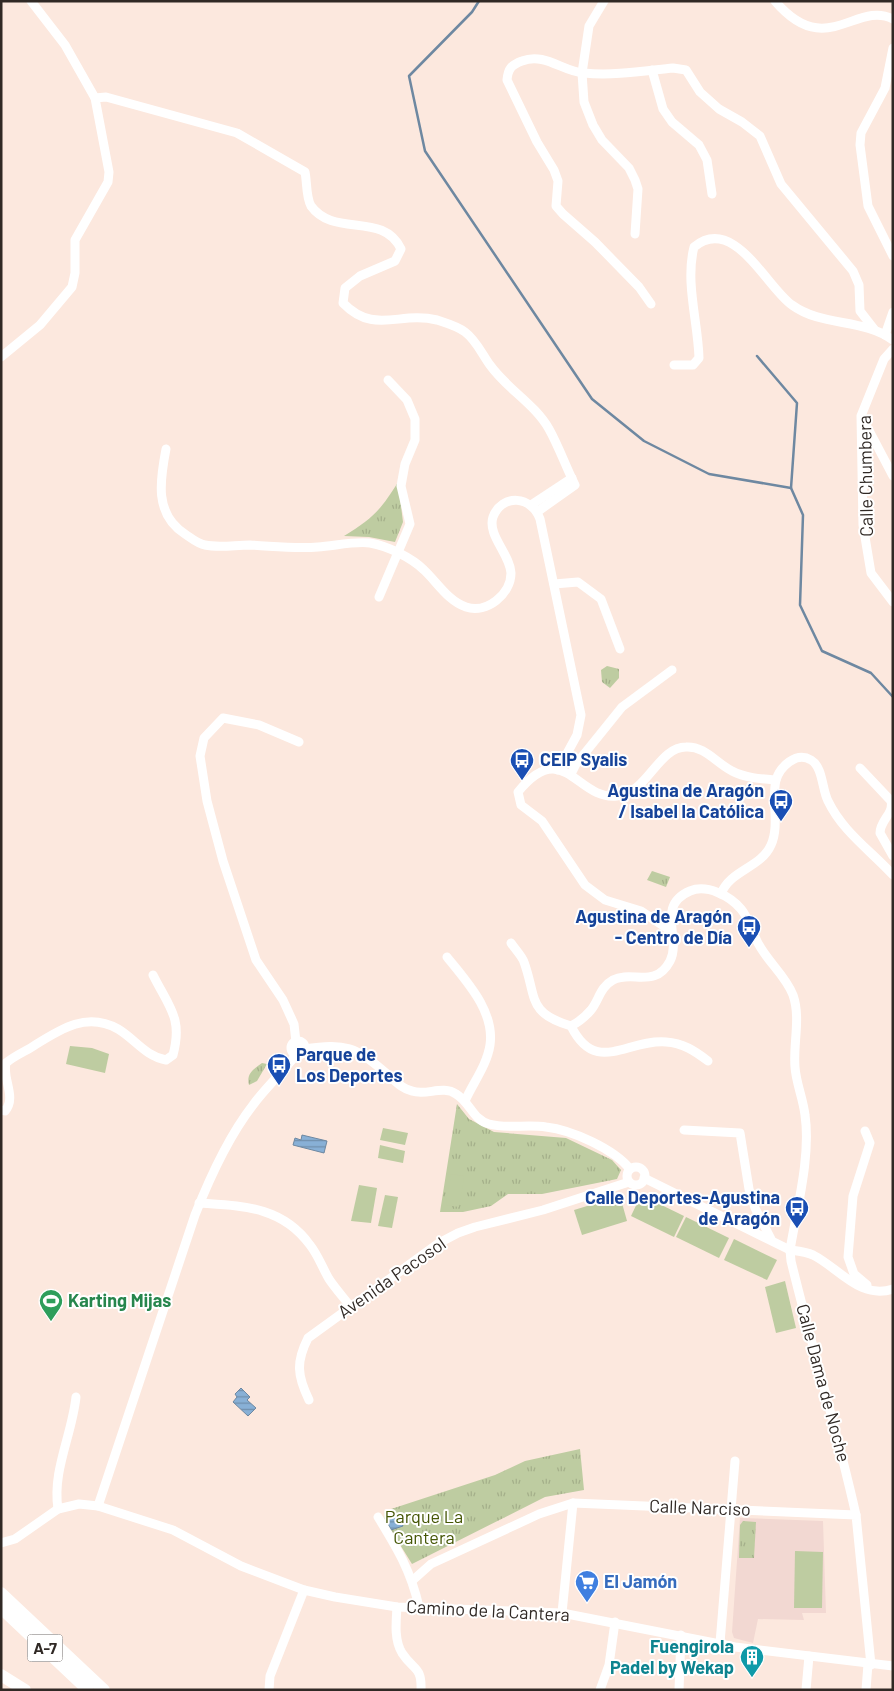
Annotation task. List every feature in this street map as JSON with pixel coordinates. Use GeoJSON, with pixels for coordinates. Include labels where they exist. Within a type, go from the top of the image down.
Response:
{"type":"FeatureCollection","features":[{"type":"Feature","properties":{"kind":"highway"},"geometry":{"type":"LineString","coordinates":[[1,1593],[104,1690]]}},
{"type":"Feature","properties":{"kind":"highway","name":"A-7"},"geometry":{"type":"LineString","coordinates":[[1,1608],[88,1690]]}},
{"type":"Feature","properties":{"kind":"highway","name":"A-7"},"geometry":{"type":"LineString","coordinates":[[1,1675],[25,1690]]}},
{"type":"Feature","properties":{"kind":"street"},"geometry":{"type":"LineString","coordinates":[[604,1],[589,26],[582,73],[584,102],[593,125],[602,140],[629,168],[635,180],[638,189],[635,234]]}},
{"type":"Feature","properties":{"kind":"street"},"geometry":{"type":"LineString","coordinates":[[775,1],[784,12],[804,25],[828,29],[875,16],[893,19]]}},
{"type":"Feature","properties":{"kind":"street"},"geometry":{"type":"LineString","coordinates":[[1,357],[40,325],[72,287],[75,273],[75,240],[108,182],[109,172],[95,98],[65,45],[33,2]]}},
{"type":"Feature","properties":{"kind":"street"},"geometry":{"type":"LineString","coordinates":[[893,48],[885,88],[861,132],[860,145],[868,206],[893,256]]}},
{"type":"Feature","properties":{"kind":"street"},"geometry":{"type":"LineString","coordinates":[[651,304],[638,286],[556,206],[558,181],[554,170],[536,142],[507,80],[508,71],[514,64],[525,60],[551,61],[582,73],[673,68],[686,70],[700,92],[719,109],[742,122],[760,136],[781,184],[854,271],[859,285],[860,312],[874,328],[889,337],[893,312]]}},
{"type":"Feature","properties":{"kind":"street"},"geometry":{"type":"LineString","coordinates":[[652,70],[663,109],[672,122],[699,145],[707,160],[712,194]]}},
{"type":"Feature","properties":{"kind":"street"},"geometry":{"type":"LineString","coordinates":[[95,98],[106,96],[237,133],[305,172],[310,205],[324,219],[383,230],[396,238],[401,249],[395,261],[360,276],[345,288],[343,303],[354,314],[372,321],[406,317],[434,320],[464,331],[477,344],[503,382],[532,407],[549,428],[573,482],[534,509]]}},
{"type":"Feature","properties":{"kind":"street"},"geometry":{"type":"LineString","coordinates":[[674,365],[693,365],[699,358],[692,281],[692,256],[694,247],[709,240],[732,244],[744,251],[783,297],[802,312],[874,328]]}},
{"type":"Feature","properties":{"kind":"street","name":"Calle Chumbera"},"geometry":{"type":"LineString","coordinates":[[893,349],[884,359],[862,416],[863,525],[866,544],[871,572],[893,602]]}},
{"type":"Feature","properties":{"kind":"street"},"geometry":{"type":"LineString","coordinates":[[379,597],[410,524],[401,486],[405,464],[415,440],[415,419],[407,400],[388,380]]}},
{"type":"Feature","properties":{"kind":"street"},"geometry":{"type":"LineString","coordinates":[[862,416],[893,476]]}},
{"type":"Feature","properties":{"kind":"street"},"geometry":{"type":"LineString","coordinates":[[166,449],[160,494],[165,513],[178,529],[201,544],[215,547],[240,545],[315,548],[370,543],[397,553],[424,569],[455,601],[468,608],[483,607],[500,599],[508,589],[511,574],[507,555],[492,526],[493,518],[500,506],[508,500],[522,500],[534,509],[554,584],[580,715],[577,735],[558,770]]}},
{"type":"Feature","properties":{"kind":"street"},"geometry":{"type":"LineString","coordinates":[[554,584],[578,582],[601,600],[620,649]]}},
{"type":"Feature","properties":{"kind":"street"},"geometry":{"type":"LineString","coordinates":[[571,774],[576,764],[622,707],[672,670]]}},
{"type":"Feature","properties":{"kind":"street"},"geometry":{"type":"LineString","coordinates":[[296,1055],[291,1048],[296,1042],[294,1024],[284,1000],[256,960],[239,912],[207,801],[200,756],[204,738],[223,718],[260,724],[299,742]]}},
{"type":"Feature","properties":{"kind":"street"},"geometry":{"type":"LineString","coordinates":[[671,931],[655,923],[641,912],[605,900],[585,885],[542,821],[521,805],[518,792],[525,783],[539,773],[558,770],[571,774],[598,794],[618,796],[631,792],[641,784],[671,751],[687,746],[705,751],[724,766],[742,776],[776,780]]}},
{"type":"Feature","properties":{"kind":"street"},"geometry":{"type":"LineString","coordinates":[[721,894],[729,880],[754,864],[772,844],[776,780],[789,762],[799,757],[811,760],[816,765],[826,799],[845,830],[893,875]]}},
{"type":"Feature","properties":{"kind":"street"},"geometry":{"type":"LineString","coordinates":[[860,768],[891,801],[891,810],[880,829],[880,833],[893,857],[884,865]]}},
{"type":"Feature","properties":{"kind":"street"},"geometry":{"type":"LineString","coordinates":[[571,1026],[584,1018],[592,1009],[604,986],[614,979],[625,977],[637,979],[651,978],[662,971],[670,962],[674,950],[670,919],[674,906],[681,897],[691,890],[702,889],[721,894],[740,909],[762,952],[788,983],[797,1013],[795,1066],[805,1114],[806,1140],[790,1250]]}},
{"type":"Feature","properties":{"kind":"street"},"geometry":{"type":"LineString","coordinates":[[511,943],[524,961],[531,992],[540,1009],[550,1020],[571,1026],[579,1042],[592,1052],[611,1053],[645,1043],[665,1042],[684,1045],[708,1061]]}},
{"type":"Feature","properties":{"kind":"street"},"geometry":{"type":"LineString","coordinates":[[447,957],[481,1004],[489,1025],[490,1045],[480,1072],[465,1101]]}},
{"type":"Feature","properties":{"kind":"street"},"geometry":{"type":"LineString","coordinates":[[1,1110],[5,1110],[9,1106],[10,1100],[6,1063],[65,1027],[80,1022],[96,1022],[117,1029],[146,1052],[157,1058],[166,1060],[173,1055],[178,1027],[175,1016],[153,975]]}},
{"type":"Feature","properties":{"kind":"street"},"geometry":{"type":"LineString","coordinates":[[296,1042],[302,1043],[304,1049]]}},
{"type":"Feature","properties":{"kind":"street"},"geometry":{"type":"LineString","coordinates":[[304,1049],[339,1045],[358,1052],[411,1091],[448,1091],[455,1093],[465,1101],[482,1122],[493,1125],[545,1127],[570,1132],[621,1160],[630,1168],[639,1167],[644,1178]]}},
{"type":"Feature","properties":{"kind":"street"},"geometry":{"type":"LineString","coordinates":[[98,1506],[200,1203],[242,1120],[296,1055],[301,1054],[304,1049]]}},
{"type":"Feature","properties":{"kind":"street"},"geometry":{"type":"LineString","coordinates":[[684,1130],[740,1134],[754,1208],[771,1239]]}},
{"type":"Feature","properties":{"kind":"street"},"geometry":{"type":"LineString","coordinates":[[865,1132],[870,1143],[853,1196],[848,1258],[854,1274],[875,1291]]}},
{"type":"Feature","properties":{"kind":"street"},"geometry":{"type":"LineString","coordinates":[[630,1168],[627,1177],[629,1182],[638,1184],[644,1178]]}},
{"type":"Feature","properties":{"kind":"street"},"geometry":{"type":"LineString","coordinates":[[644,1178],[790,1250],[812,1254],[849,1281],[875,1291],[893,1289]]}},
{"type":"Feature","properties":{"kind":"street","name":"Avenida Pacosol"},"geometry":{"type":"LineString","coordinates":[[309,1400],[301,1384],[299,1356],[308,1338],[438,1243],[475,1227],[543,1210],[629,1182]]}},
{"type":"Feature","properties":{"kind":"street"},"geometry":{"type":"LineString","coordinates":[[200,1203],[242,1205],[258,1209],[287,1223],[300,1232],[309,1243],[329,1279],[350,1306]]}},
{"type":"Feature","properties":{"kind":"street","name":"Calle Dama de Noche"},"geometry":{"type":"LineString","coordinates":[[790,1250],[823,1388],[839,1438],[856,1515]]}},
{"type":"Feature","properties":{"kind":"street"},"geometry":{"type":"LineString","coordinates":[[1,1543],[15,1539],[58,1508],[57,1478],[73,1420],[76,1397]]}},
{"type":"Feature","properties":{"kind":"street"},"geometry":{"type":"LineString","coordinates":[[720,1643],[735,1461]]}},
{"type":"Feature","properties":{"kind":"street"},"geometry":{"type":"LineString","coordinates":[[562,1613],[573,1503]]}},
{"type":"Feature","properties":{"kind":"street","name":"Calle Narciso"},"geometry":{"type":"LineString","coordinates":[[413,1580],[430,1564],[539,1514],[573,1503],[856,1515]]}},
{"type":"Feature","properties":{"kind":"street","name":"Camino de la Cantera"},"geometry":{"type":"LineString","coordinates":[[58,1508],[79,1504],[98,1506],[173,1530],[241,1566],[304,1590],[397,1607],[562,1613],[720,1643],[893,1666]]}},
{"type":"Feature","properties":{"kind":"street"},"geometry":{"type":"LineString","coordinates":[[856,1515],[870,1664],[866,1690]]}},
{"type":"Feature","properties":{"kind":"street"},"geometry":{"type":"LineString","coordinates":[[378,1517],[402,1555],[413,1580],[419,1607]]}},
{"type":"Feature","properties":{"kind":"street"},"geometry":{"type":"LineString","coordinates":[[269,1690],[270,1676],[304,1590]]}},
{"type":"Feature","properties":{"kind":"street"},"geometry":{"type":"LineString","coordinates":[[397,1607],[397,1642],[402,1653],[419,1671],[421,1690]]}},
{"type":"Feature","properties":{"kind":"street"},"geometry":{"type":"LineString","coordinates":[[600,1690],[609,1665],[615,1622]]}},
{"type":"Feature","properties":{"kind":"street"},"geometry":{"type":"LineString","coordinates":[[679,1690],[681,1635]]}},
{"type":"Feature","properties":{"kind":"street"},"geometry":{"type":"LineString","coordinates":[[806,1690],[809,1656]]}},
{"type":"Feature","properties":{"kind":"shaded area"},"geometry":{"type":"Polygon","coordinates":[[[740,1518],[823,1521],[826,1613],[802,1613],[804,1620],[758,1619],[753,1643],[734,1638],[732,1632],[740,1518]]]}},
{"type":"Feature","properties":{"kind":"green space"},"geometry":{"type":"Polygon","coordinates":[[[398,482],[403,522],[395,542],[369,537],[344,536],[375,513],[398,482]]]}},
{"type":"Feature","properties":{"kind":"green space"},"geometry":{"type":"Polygon","coordinates":[[[607,666],[619,669],[619,678],[610,688],[602,682],[601,670],[607,666]]]}},
{"type":"Feature","properties":{"kind":"green space"},"geometry":{"type":"Polygon","coordinates":[[[652,871],[670,877],[666,887],[647,880],[652,871]]]}},
{"type":"Feature","properties":{"kind":"green space"},"geometry":{"type":"Polygon","coordinates":[[[70,1046],[92,1048],[109,1054],[105,1073],[66,1064],[70,1046]]]}},
{"type":"Feature","properties":{"kind":"green space"},"geometry":{"type":"Polygon","coordinates":[[[262,1063],[267,1064],[257,1081],[249,1085],[250,1074],[262,1063]]]}},
{"type":"Feature","properties":{"kind":"green space"},"geometry":{"type":"Polygon","coordinates":[[[457,1104],[469,1119],[494,1132],[566,1138],[612,1160],[621,1170],[617,1179],[542,1194],[508,1194],[491,1206],[463,1212],[440,1212],[457,1104]]]}},
{"type":"Feature","properties":{"kind":"green space"},"geometry":{"type":"Polygon","coordinates":[[[383,1128],[408,1133],[405,1145],[380,1140],[383,1128]]]}},
{"type":"Feature","properties":{"kind":"green space"},"geometry":{"type":"Polygon","coordinates":[[[380,1145],[405,1151],[403,1163],[378,1158],[380,1145]]]}},
{"type":"Feature","properties":{"kind":"green space"},"geometry":{"type":"Polygon","coordinates":[[[451,1174],[464,1176],[459,1207],[446,1205],[451,1174]]]}},
{"type":"Feature","properties":{"kind":"green space"},"geometry":{"type":"Polygon","coordinates":[[[359,1185],[377,1188],[371,1223],[351,1221],[359,1185]]]}},
{"type":"Feature","properties":{"kind":"green space"},"geometry":{"type":"Polygon","coordinates":[[[385,1195],[398,1197],[392,1228],[378,1226],[385,1195]]]}},
{"type":"Feature","properties":{"kind":"green space"},"geometry":{"type":"Polygon","coordinates":[[[641,1195],[684,1216],[674,1237],[631,1216],[641,1195]]]}},
{"type":"Feature","properties":{"kind":"green space"},"geometry":{"type":"Polygon","coordinates":[[[620,1196],[627,1221],[582,1235],[574,1210],[620,1196]]]}},
{"type":"Feature","properties":{"kind":"green space"},"geometry":{"type":"Polygon","coordinates":[[[686,1217],[729,1238],[719,1258],[676,1237],[686,1217]]]}},
{"type":"Feature","properties":{"kind":"green space"},"geometry":{"type":"Polygon","coordinates":[[[734,1239],[777,1260],[767,1280],[724,1260],[734,1239]]]}},
{"type":"Feature","properties":{"kind":"green space"},"geometry":{"type":"Polygon","coordinates":[[[785,1281],[796,1328],[776,1333],[765,1287],[785,1281]]]}},
{"type":"Feature","properties":{"kind":"green space","name":"Parque La Cantera"},"geometry":{"type":"Polygon","coordinates":[[[580,1449],[584,1490],[545,1497],[412,1564],[384,1519],[385,1511],[495,1475],[525,1461],[580,1449]]]}},
{"type":"Feature","properties":{"kind":"green space"},"geometry":{"type":"Polygon","coordinates":[[[743,1521],[756,1522],[754,1558],[739,1558],[740,1525],[743,1521]]]}},
{"type":"Feature","properties":{"kind":"green space"},"geometry":{"type":"Polygon","coordinates":[[[795,1551],[823,1552],[822,1608],[794,1608],[795,1551]]]}},
{"type":"Feature","properties":{"kind":"water"},"geometry":{"type":"Polygon","coordinates":[[[302,1135],[327,1141],[324,1153],[293,1145],[295,1138],[301,1140],[302,1135]]]}},
{"type":"Feature","properties":{"kind":"water"},"geometry":{"type":"Polygon","coordinates":[[[241,1388],[250,1397],[247,1400],[256,1408],[248,1416],[233,1402],[237,1397],[235,1394],[241,1388]]]}},
{"type":"Feature","properties":{"kind":"water"},"geometry":{"type":"Polygon","coordinates":[[[398,1515],[403,1526],[391,1530],[386,1520],[398,1515]]]}},
{"type":"Feature","properties":{"kind":"waterway"},"geometry":{"type":"LineString","coordinates":[[479,1],[472,12],[409,76],[425,151],[592,399],[644,441],[709,474],[791,488]]}},
{"type":"Feature","properties":{"kind":"waterway"},"geometry":{"type":"LineString","coordinates":[[757,356],[797,403],[791,488],[803,515],[800,605],[822,651],[871,673],[893,697]]}},
{"type":"Feature","properties":{"kind":"place","name":"CEIP Syalis"},"geometry":{"type":"Point","coordinates":[522,781]}},
{"type":"Feature","properties":{"kind":"place","name":"Agustina de Aragón / Isabel la Católica"},"geometry":{"type":"Point","coordinates":[781,822]}},
{"type":"Feature","properties":{"kind":"place","name":"Agustina de Aragón - Centro de Día"},"geometry":{"type":"Point","coordinates":[749,948]}},
{"type":"Feature","properties":{"kind":"place","name":"Parque de Los Deportes"},"geometry":{"type":"Point","coordinates":[279,1086]}},
{"type":"Feature","properties":{"kind":"place","name":"Calle Deportes-Agustina de Aragón"},"geometry":{"type":"Point","coordinates":[797,1229]}},
{"type":"Feature","properties":{"kind":"place","name":"Karting Mijas"},"geometry":{"type":"Point","coordinates":[51,1322]}},
{"type":"Feature","properties":{"kind":"place","name":"El Jamón"},"geometry":{"type":"Point","coordinates":[587,1603]}},
{"type":"Feature","properties":{"kind":"place","name":"Fuengirola Padel by Wekap"},"geometry":{"type":"Point","coordinates":[752,1678]}}]}
